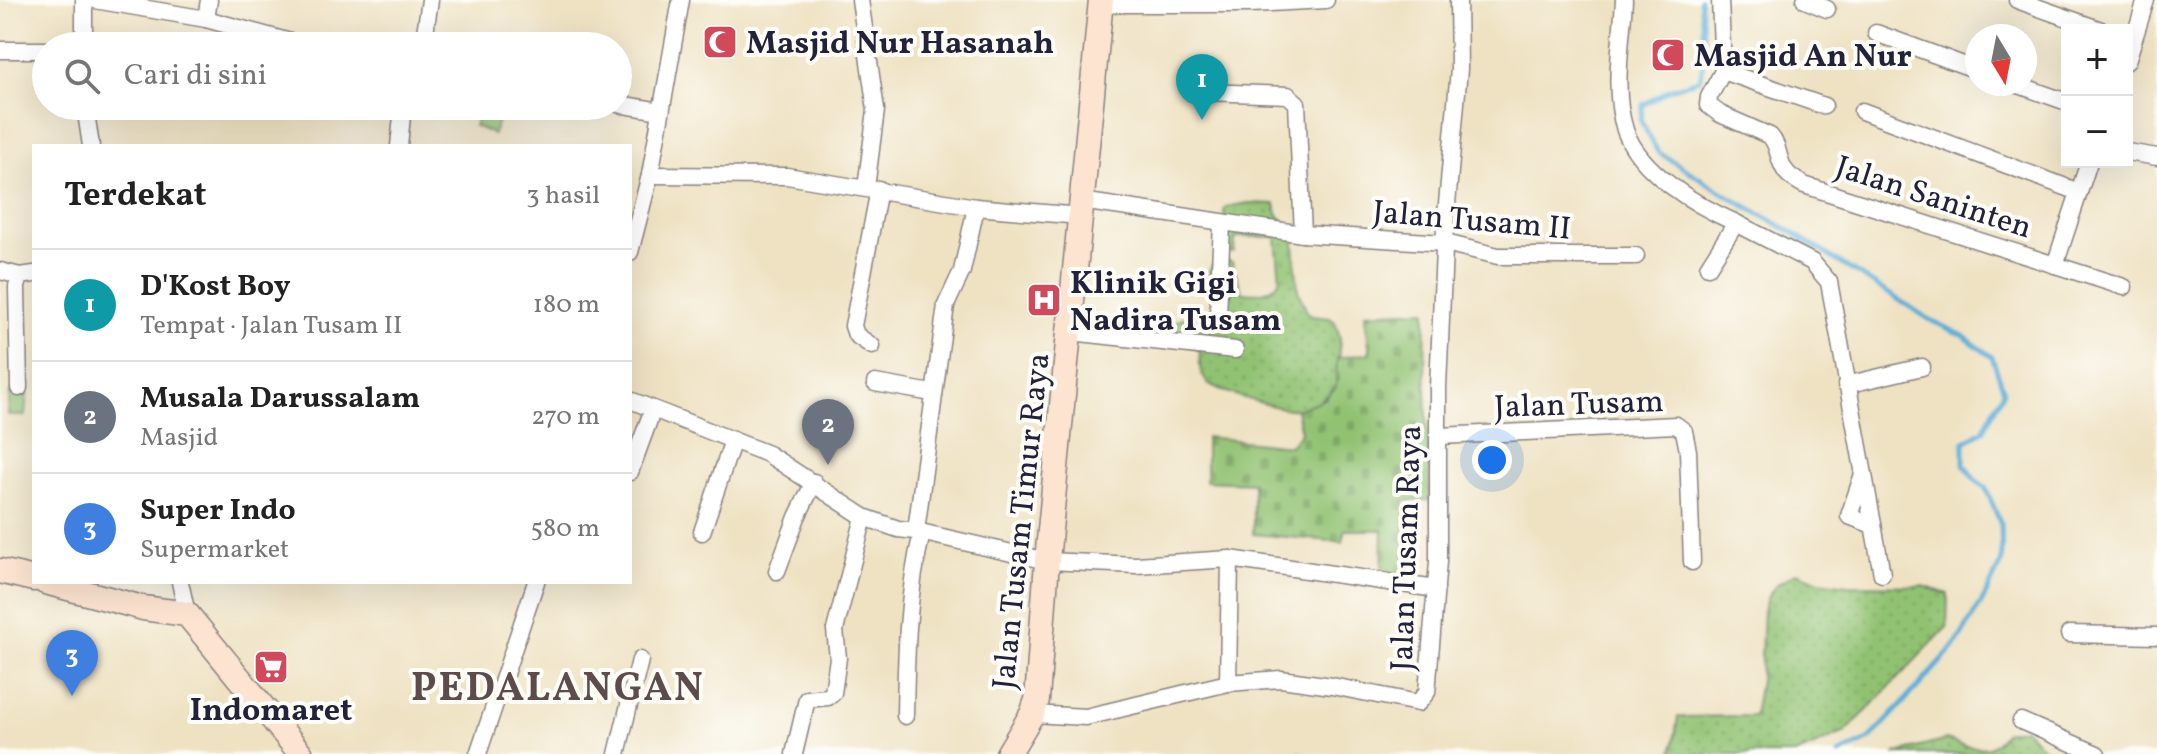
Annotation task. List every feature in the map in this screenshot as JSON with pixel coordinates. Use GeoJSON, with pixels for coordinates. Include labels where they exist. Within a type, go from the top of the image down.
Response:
{"type":"FeatureCollection","features":[{"type":"Feature","properties":{"kind":"main road","name":"Jalan Tusam Timur Raya"},"geometry":{"type":"LineString","coordinates":[[1008,754],[1037,700],[1047,561],[1101,2]]}},
{"type":"Feature","properties":{"kind":"main road"},"geometry":{"type":"LineString","coordinates":[[0,571],[32,579]]}},
{"type":"Feature","properties":{"kind":"main road"},"geometry":{"type":"LineString","coordinates":[[53,584],[143,608],[187,614],[301,754]]}},
{"type":"Feature","properties":{"kind":"street"},"geometry":{"type":"LineString","coordinates":[[84,0],[84,32]]}},
{"type":"Feature","properties":{"kind":"street"},"geometry":{"type":"LineString","coordinates":[[95,0],[206,19],[254,32]]}},
{"type":"Feature","properties":{"kind":"street"},"geometry":{"type":"LineString","coordinates":[[206,19],[209,0]]}},
{"type":"Feature","properties":{"kind":"street"},"geometry":{"type":"LineString","coordinates":[[425,32],[430,0]]}},
{"type":"Feature","properties":{"kind":"street"},"geometry":{"type":"LineString","coordinates":[[632,244],[650,175],[681,0]]}},
{"type":"Feature","properties":{"kind":"street"},"geometry":{"type":"LineString","coordinates":[[860,0],[876,110],[872,188],[853,326],[856,335],[872,346]]}},
{"type":"Feature","properties":{"kind":"street"},"geometry":{"type":"LineString","coordinates":[[1101,2],[1326,0]]}},
{"type":"Feature","properties":{"kind":"street","name":"Jalan Tusam Raya"},"geometry":{"type":"LineString","coordinates":[[1032,714],[1086,717],[1228,683],[1281,679],[1418,703],[1427,692],[1436,589],[1438,387],[1445,243],[1459,69],[1458,0]]}},
{"type":"Feature","properties":{"kind":"street"},"geometry":{"type":"LineString","coordinates":[[1624,0],[1619,89],[1625,129],[1642,162],[1702,207],[1812,262],[1829,282],[1882,574]]}},
{"type":"Feature","properties":{"kind":"street"},"geometry":{"type":"LineString","coordinates":[[1720,0],[1723,71],[1824,106]]}},
{"type":"Feature","properties":{"kind":"street"},"geometry":{"type":"LineString","coordinates":[[1805,0],[1827,9]]}},
{"type":"Feature","properties":{"kind":"street"},"geometry":{"type":"LineString","coordinates":[[2017,0],[2084,24]]}},
{"type":"Feature","properties":{"kind":"street"},"geometry":{"type":"LineString","coordinates":[[2133,35],[2146,0]]}},
{"type":"Feature","properties":{"kind":"street"},"geometry":{"type":"LineString","coordinates":[[1876,33],[1965,66]]}},
{"type":"Feature","properties":{"kind":"street"},"geometry":{"type":"LineString","coordinates":[[0,50],[32,50]]}},
{"type":"Feature","properties":{"kind":"street","name":"Jalan Saninten"},"geometry":{"type":"LineString","coordinates":[[1723,71],[1708,105],[1720,114],[1770,136],[1776,142],[1787,174],[1804,185],[1831,191],[2055,265],[2087,168]]}},
{"type":"Feature","properties":{"kind":"street"},"geometry":{"type":"LineString","coordinates":[[2037,91],[2061,100]]}},
{"type":"Feature","properties":{"kind":"street"},"geometry":{"type":"LineString","coordinates":[[1205,92],[1288,95],[1297,103],[1303,234]]}},
{"type":"Feature","properties":{"kind":"street"},"geometry":{"type":"LineString","coordinates":[[632,106],[661,111]]}},
{"type":"Feature","properties":{"kind":"street"},"geometry":{"type":"LineString","coordinates":[[1862,111],[2079,192]]}},
{"type":"Feature","properties":{"kind":"street"},"geometry":{"type":"LineString","coordinates":[[87,120],[91,144]]}},
{"type":"Feature","properties":{"kind":"street"},"geometry":{"type":"LineString","coordinates":[[399,144],[402,120]]}},
{"type":"Feature","properties":{"kind":"street"},"geometry":{"type":"LineString","coordinates":[[2133,153],[2157,157]]}},
{"type":"Feature","properties":{"kind":"street","name":"Jalan Tusam II"},"geometry":{"type":"LineString","coordinates":[[650,175],[787,176],[976,207],[1080,209],[1303,234],[1445,243],[1475,253],[1498,256],[1636,256]]}},
{"type":"Feature","properties":{"kind":"street"},"geometry":{"type":"LineString","coordinates":[[905,716],[906,658],[932,393],[946,305],[962,271],[976,207]]}},
{"type":"Feature","properties":{"kind":"street"},"geometry":{"type":"LineString","coordinates":[[1218,316],[1222,223]]}},
{"type":"Feature","properties":{"kind":"street"},"geometry":{"type":"LineString","coordinates":[[1708,267],[1736,223]]}},
{"type":"Feature","properties":{"kind":"street"},"geometry":{"type":"LineString","coordinates":[[2055,265],[2124,287]]}},
{"type":"Feature","properties":{"kind":"street"},"geometry":{"type":"LineString","coordinates":[[0,271],[27,275]]}},
{"type":"Feature","properties":{"kind":"street"},"geometry":{"type":"LineString","coordinates":[[19,388],[17,287],[27,275]]}},
{"type":"Feature","properties":{"kind":"street"},"geometry":{"type":"LineString","coordinates":[[1071,332],[1235,350]]}},
{"type":"Feature","properties":{"kind":"street"},"geometry":{"type":"LineString","coordinates":[[1846,385],[1922,367]]}},
{"type":"Feature","properties":{"kind":"street"},"geometry":{"type":"LineString","coordinates":[[875,383],[932,393]]}},
{"type":"Feature","properties":{"kind":"street"},"geometry":{"type":"LineString","coordinates":[[632,401],[768,454],[864,517],[898,529],[1047,561],[1136,565],[1230,559],[1436,589]]}},
{"type":"Feature","properties":{"kind":"street"},"geometry":{"type":"LineString","coordinates":[[632,467],[653,409]]}},
{"type":"Feature","properties":{"kind":"street","name":"Jalan Tusam"},"geometry":{"type":"LineString","coordinates":[[1439,436],[1676,425],[1684,431],[1688,451],[1692,562]]}},
{"type":"Feature","properties":{"kind":"street"},"geometry":{"type":"LineString","coordinates":[[702,532],[733,440]]}},
{"type":"Feature","properties":{"kind":"street"},"geometry":{"type":"LineString","coordinates":[[777,571],[814,482]]}},
{"type":"Feature","properties":{"kind":"street"},"geometry":{"type":"LineString","coordinates":[[794,754],[807,699],[828,697],[833,693],[838,658],[835,630],[864,517]]}},
{"type":"Feature","properties":{"kind":"street"},"geometry":{"type":"LineString","coordinates":[[1228,683],[1230,559]]}},
{"type":"Feature","properties":{"kind":"street"},"geometry":{"type":"LineString","coordinates":[[180,584],[187,614]]}},
{"type":"Feature","properties":{"kind":"street"},"geometry":{"type":"LineString","coordinates":[[478,754],[531,584]]}},
{"type":"Feature","properties":{"kind":"street"},"geometry":{"type":"LineString","coordinates":[[2069,634],[2157,636]]}},
{"type":"Feature","properties":{"kind":"street"},"geometry":{"type":"LineString","coordinates":[[617,754],[640,660]]}},
{"type":"Feature","properties":{"kind":"street"},"geometry":{"type":"LineString","coordinates":[[2021,721],[2097,754]]}},
{"type":"Feature","properties":{"kind":"green space"},"geometry":{"type":"Polygon","coordinates":[[[476,120],[498,120],[493,134],[474,126],[476,120]]]}},
{"type":"Feature","properties":{"kind":"green space"},"geometry":{"type":"Polygon","coordinates":[[[1248,203],[1275,204],[1277,214],[1293,231],[1298,291],[1307,312],[1312,316],[1330,318],[1335,322],[1340,337],[1336,387],[1320,401],[1305,408],[1266,404],[1212,385],[1202,374],[1200,351],[1182,340],[1177,332],[1176,321],[1187,316],[1210,317],[1221,322],[1232,318],[1232,310],[1219,304],[1213,296],[1209,271],[1214,263],[1232,262],[1242,292],[1269,290],[1280,279],[1276,237],[1240,237],[1235,239],[1234,252],[1228,253],[1224,211],[1226,207],[1248,203]]]}},
{"type":"Feature","properties":{"kind":"green space"},"geometry":{"type":"Polygon","coordinates":[[[1426,310],[1430,500],[1404,501],[1404,579],[1382,574],[1383,530],[1345,530],[1343,542],[1253,534],[1253,483],[1206,481],[1206,437],[1290,446],[1301,432],[1296,410],[1325,399],[1336,387],[1337,358],[1370,353],[1365,313],[1426,310]]]}},
{"type":"Feature","properties":{"kind":"green space"},"geometry":{"type":"Polygon","coordinates":[[[10,392],[27,394],[25,416],[8,415],[10,392]]]}},
{"type":"Feature","properties":{"kind":"green space"},"geometry":{"type":"Polygon","coordinates":[[[1797,572],[1819,581],[1848,585],[1923,586],[1948,594],[1947,627],[1846,732],[1795,754],[1672,754],[1678,717],[1754,716],[1760,680],[1763,611],[1776,585],[1797,572]]]}},
{"type":"Feature","properties":{"kind":"green space"},"geometry":{"type":"Polygon","coordinates":[[[2025,728],[2041,747],[2060,754],[1894,754],[1946,740],[1964,746],[1987,748],[2005,732],[2025,728]]]}},
{"type":"Feature","properties":{"kind":"waterway"},"geometry":{"type":"LineString","coordinates":[[1700,0],[1705,51],[1700,79],[1669,90],[1643,105],[1641,121],[1658,152],[1932,321],[1962,335],[1992,357],[2004,391],[1983,431],[1964,442],[1964,465],[1974,479],[1985,487],[2001,524],[2002,561],[1955,646],[1870,739],[1839,754]]}},
{"type":"Feature","properties":{"kind":"place","name":"Masjid Nur Hasanah"},"geometry":{"type":"Point","coordinates":[720,42]}},
{"type":"Feature","properties":{"kind":"place","name":"Masjid An Nur"},"geometry":{"type":"Point","coordinates":[1668,55]}},
{"type":"Feature","properties":{"kind":"place","name":"D'Kost Boy"},"geometry":{"type":"Point","coordinates":[1202,120]}},
{"type":"Feature","properties":{"kind":"place","name":"Klinik Gigi Nadira Tusam"},"geometry":{"type":"Point","coordinates":[1044,300]}},
{"type":"Feature","properties":{"kind":"place","name":"Musala Darussalam"},"geometry":{"type":"Point","coordinates":[828,465]}},
{"type":"Feature","properties":{"kind":"place","name":"Indomaret"},"geometry":{"type":"Point","coordinates":[271,667]}},
{"type":"Feature","properties":{"kind":"place","name":"Super Indo"},"geometry":{"type":"Point","coordinates":[72,696]}},
{"type":"Feature","properties":{"kind":"district","name":"PEDALANGAN"},"geometry":{"type":"Point","coordinates":[558,686]}}]}
